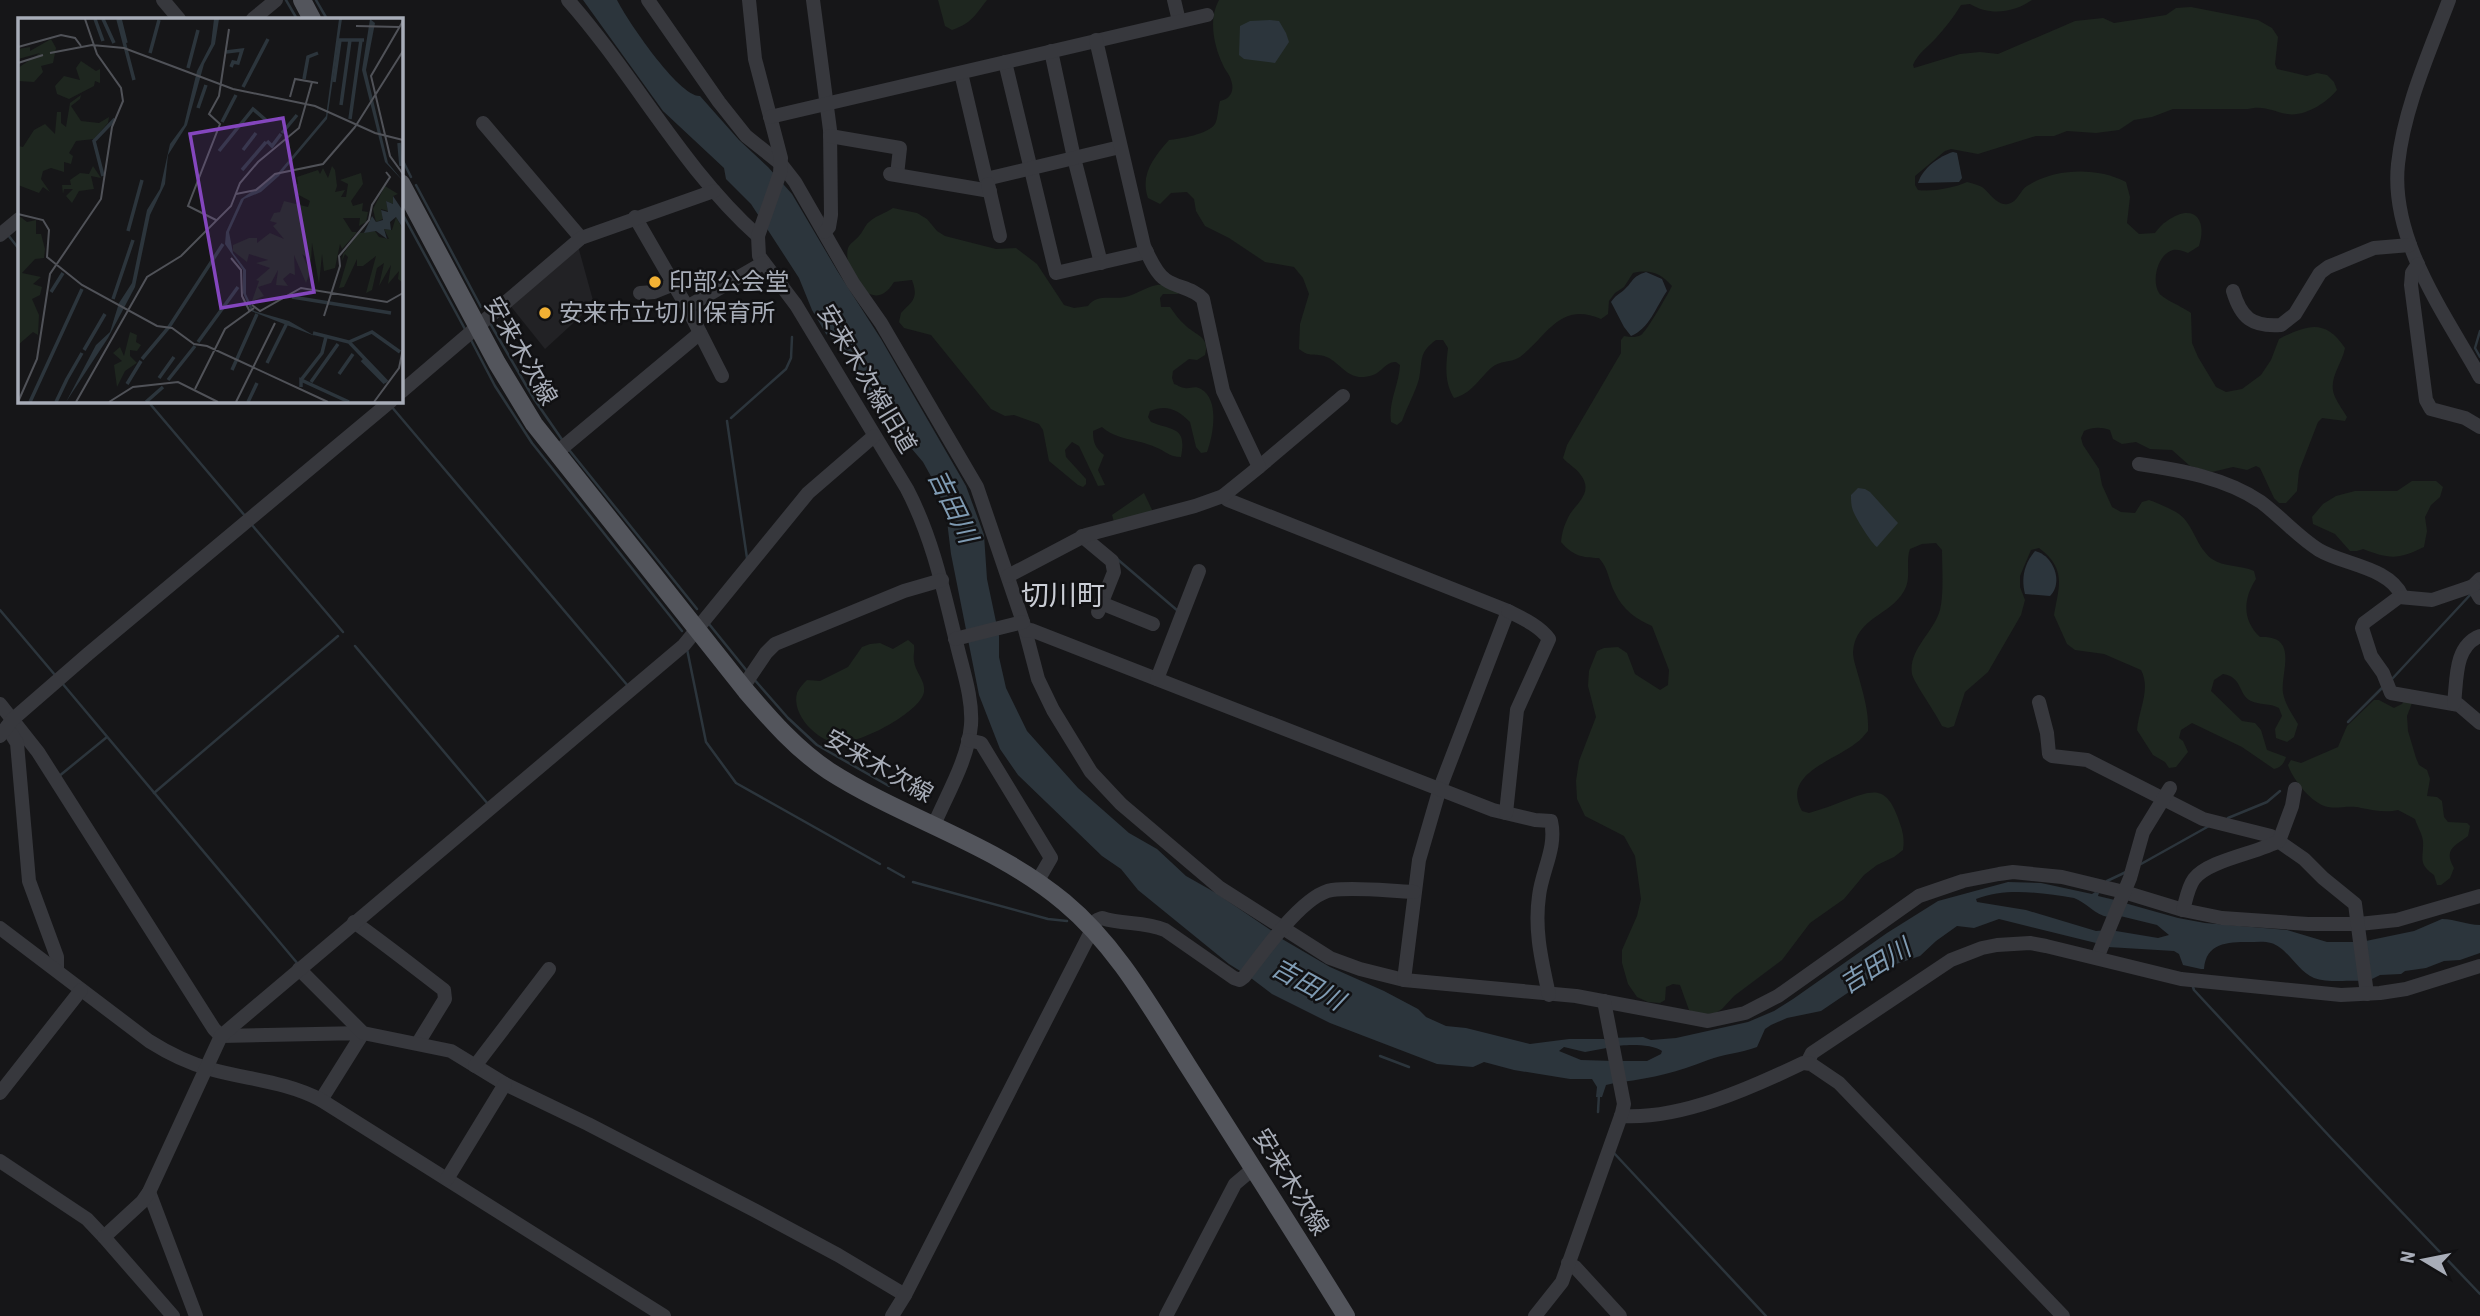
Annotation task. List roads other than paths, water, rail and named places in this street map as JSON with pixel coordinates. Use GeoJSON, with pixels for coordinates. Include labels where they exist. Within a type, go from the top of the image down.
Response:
{"type":"FeatureCollection","features":[{"type":"Feature","properties":{"kind":"main road"},"geometry":{"type":"LineString","coordinates":[[302,0],[311,18]]}},
{"type":"Feature","properties":{"kind":"main road","name":"安来木次線"},"geometry":{"type":"LineString","coordinates":[[402,185],[477,326],[521,402],[556,453],[772,722],[829,770],[892,806],[998,858],[1065,902],[1093,928],[1119,960],[1346,1316]]}},
{"type":"Feature","properties":{"kind":"street"},"geometry":{"type":"LineString","coordinates":[[163,0],[178,18]]}},
{"type":"Feature","properties":{"kind":"street"},"geometry":{"type":"LineString","coordinates":[[254,18],[276,0]]}},
{"type":"Feature","properties":{"kind":"street"},"geometry":{"type":"LineString","coordinates":[[568,0],[593,29],[668,134],[714,191],[743,223],[758,234],[781,169],[781,152],[752,46],[748,0]]}},
{"type":"Feature","properties":{"kind":"street"},"geometry":{"type":"LineString","coordinates":[[648,0],[719,102],[746,136],[781,169],[825,232],[977,487],[1044,694],[1091,772],[1121,804],[1220,888],[1280,932],[1330,957],[1360,969],[1404,980],[1604,1001],[1700,1021],[1725,1019],[1745,1013],[1778,996],[1919,896],[1988,876],[2012,872],[2041,874],[2183,910],[2244,921],[2359,927],[2397,920],[2480,896]]}},
{"type":"Feature","properties":{"kind":"street"},"geometry":{"type":"LineString","coordinates":[[813,0],[831,136],[831,215],[829,227],[825,232]]}},
{"type":"Feature","properties":{"kind":"street"},"geometry":{"type":"LineString","coordinates":[[1174,0],[1179,21]]}},
{"type":"Feature","properties":{"kind":"street"},"geometry":{"type":"LineString","coordinates":[[2449,0],[2409,109],[2401,144],[2398,190],[2410,245],[2418,264],[2442,313],[2480,377]]}},
{"type":"Feature","properties":{"kind":"street"},"geometry":{"type":"LineString","coordinates":[[771,117],[1207,15]]}},
{"type":"Feature","properties":{"kind":"street"},"geometry":{"type":"LineString","coordinates":[[1096,40],[1147,252],[1160,275],[1167,281],[1197,293],[1203,299],[1223,391],[1259,467]]}},
{"type":"Feature","properties":{"kind":"street"},"geometry":{"type":"LineString","coordinates":[[1051,51],[1074,158],[1101,263]]}},
{"type":"Feature","properties":{"kind":"street"},"geometry":{"type":"LineString","coordinates":[[1005,62],[1056,273],[1147,252]]}},
{"type":"Feature","properties":{"kind":"street"},"geometry":{"type":"LineString","coordinates":[[961,73],[1000,236]]}},
{"type":"Feature","properties":{"kind":"street"},"geometry":{"type":"LineString","coordinates":[[483,122],[581,238]]}},
{"type":"Feature","properties":{"kind":"street"},"geometry":{"type":"LineString","coordinates":[[831,136],[900,148],[893,175],[988,185],[1031,168],[1120,146]]}},
{"type":"Feature","properties":{"kind":"street"},"geometry":{"type":"LineString","coordinates":[[402,391],[581,238],[714,191]]}},
{"type":"Feature","properties":{"kind":"street"},"geometry":{"type":"LineString","coordinates":[[635,217],[687,307],[722,376]]}},
{"type":"Feature","properties":{"kind":"street"},"geometry":{"type":"LineString","coordinates":[[0,235],[18,220]]}},
{"type":"Feature","properties":{"kind":"street","name":"安来木次線旧道"},"geometry":{"type":"LineString","coordinates":[[758,234],[759,256],[763,263],[796,305],[921,517],[942,580],[959,638],[971,723],[962,761],[934,825]]}},
{"type":"Feature","properties":{"kind":"street"},"geometry":{"type":"LineString","coordinates":[[2233,291],[2245,317],[2264,324],[2281,325],[2295,314],[2320,273],[2328,267],[2374,248],[2410,245]]}},
{"type":"Feature","properties":{"kind":"street"},"geometry":{"type":"LineString","coordinates":[[687,307],[763,263]]}},
{"type":"Feature","properties":{"kind":"street"},"geometry":{"type":"LineString","coordinates":[[2418,264],[2412,273],[2411,285],[2426,400],[2431,410],[2465,418],[2480,426]]}},
{"type":"Feature","properties":{"kind":"street"},"geometry":{"type":"LineString","coordinates":[[639,293],[654,292],[674,284]]}},
{"type":"Feature","properties":{"kind":"street"},"geometry":{"type":"LineString","coordinates":[[556,453],[700,332]]}},
{"type":"Feature","properties":{"kind":"street"},"geometry":{"type":"LineString","coordinates":[[1008,576],[1082,536],[1223,496],[1343,396]]}},
{"type":"Feature","properties":{"kind":"street"},"geometry":{"type":"LineString","coordinates":[[6,728],[390,402]]}},
{"type":"Feature","properties":{"kind":"street"},"geometry":{"type":"LineString","coordinates":[[104,1237],[142,1202],[149,1192],[221,1036],[684,645],[808,493],[874,436]]}},
{"type":"Feature","properties":{"kind":"street"},"geometry":{"type":"LineString","coordinates":[[2139,464],[2189,472],[2246,494],[2262,503],[2320,551],[2382,576],[2399,589],[2402,596]]}},
{"type":"Feature","properties":{"kind":"street"},"geometry":{"type":"LineString","coordinates":[[1223,496],[1508,611],[1524,619],[1549,639],[1517,710],[1506,813]]}},
{"type":"Feature","properties":{"kind":"street"},"geometry":{"type":"LineString","coordinates":[[1082,536],[1112,561],[1114,566],[1100,608],[1153,624]]}},
{"type":"Feature","properties":{"kind":"street"},"geometry":{"type":"LineString","coordinates":[[1157,679],[1199,571]]}},
{"type":"Feature","properties":{"kind":"street"},"geometry":{"type":"LineString","coordinates":[[743,687],[775,644],[904,591],[942,580]]}},
{"type":"Feature","properties":{"kind":"street"},"geometry":{"type":"LineString","coordinates":[[2477,589],[2432,600],[2402,596],[2364,623],[2362,628],[2373,660],[2393,695],[2462,706],[2480,723]]}},
{"type":"Feature","properties":{"kind":"street"},"geometry":{"type":"LineString","coordinates":[[1404,980],[1419,860],[1440,788],[1508,611]]}},
{"type":"Feature","properties":{"kind":"street"},"geometry":{"type":"LineString","coordinates":[[959,638],[1023,625],[1031,631],[1506,813],[1552,823],[1552,852],[1544,871],[1536,926],[1549,995]]}},
{"type":"Feature","properties":{"kind":"street"},"geometry":{"type":"LineString","coordinates":[[2454,704],[2462,653],[2471,640],[2480,636]]}},
{"type":"Feature","properties":{"kind":"street"},"geometry":{"type":"LineString","coordinates":[[2039,702],[2049,754],[2087,760],[2167,794],[2219,823],[2260,833],[2278,841],[2304,859],[2356,904],[2366,991]]}},
{"type":"Feature","properties":{"kind":"street"},"geometry":{"type":"LineString","coordinates":[[0,704],[6,728],[17,743],[29,881],[57,957],[57,970]]}},
{"type":"Feature","properties":{"kind":"street"},"geometry":{"type":"LineString","coordinates":[[6,728],[38,752],[221,1036]]}},
{"type":"Feature","properties":{"kind":"street"},"geometry":{"type":"LineString","coordinates":[[968,740],[981,743],[1051,858],[1037,882]]}},
{"type":"Feature","properties":{"kind":"street"},"geometry":{"type":"LineString","coordinates":[[2183,910],[2192,883],[2199,874],[2246,852],[2278,841],[2292,806],[2295,789]]}},
{"type":"Feature","properties":{"kind":"street"},"geometry":{"type":"LineString","coordinates":[[2099,955],[2133,868],[2143,832],[2167,794]]}},
{"type":"Feature","properties":{"kind":"street"},"geometry":{"type":"LineString","coordinates":[[892,1316],[1097,920],[1102,918],[1114,922],[1152,925],[1165,930],[1240,980],[1308,901],[1330,890],[1414,892]]}},
{"type":"Feature","properties":{"kind":"street"},"geometry":{"type":"LineString","coordinates":[[354,922],[400,954],[423,976],[444,990],[445,999],[418,1044]]}},
{"type":"Feature","properties":{"kind":"street"},"geometry":{"type":"LineString","coordinates":[[0,928],[149,1041],[186,1061],[281,1083],[321,1100],[664,1316]]}},
{"type":"Feature","properties":{"kind":"street"},"geometry":{"type":"LineString","coordinates":[[1623,1110],[1662,1113],[1715,1100],[1756,1086],[1807,1063],[1812,1053],[1935,969],[1966,954],[1997,945],[2030,943],[2099,955],[2147,972],[2198,981],[2341,995],[2406,989],[2480,966]]}},
{"type":"Feature","properties":{"kind":"street"},"geometry":{"type":"LineString","coordinates":[[299,969],[363,1033]]}},
{"type":"Feature","properties":{"kind":"street"},"geometry":{"type":"LineString","coordinates":[[475,1066],[549,969]]}},
{"type":"Feature","properties":{"kind":"street"},"geometry":{"type":"LineString","coordinates":[[0,1093],[81,990]]}},
{"type":"Feature","properties":{"kind":"street"},"geometry":{"type":"LineString","coordinates":[[1535,1316],[1560,1285],[1623,1110],[1604,1001]]}},
{"type":"Feature","properties":{"kind":"street"},"geometry":{"type":"LineString","coordinates":[[221,1036],[363,1033],[447,1049],[505,1084],[838,1255],[905,1295]]}},
{"type":"Feature","properties":{"kind":"street"},"geometry":{"type":"LineString","coordinates":[[321,1100],[363,1033]]}},
{"type":"Feature","properties":{"kind":"street"},"geometry":{"type":"LineString","coordinates":[[1807,1063],[1839,1083],[2063,1316]]}},
{"type":"Feature","properties":{"kind":"street"},"geometry":{"type":"LineString","coordinates":[[447,1179],[505,1084]]}},
{"type":"Feature","properties":{"kind":"street"},"geometry":{"type":"LineString","coordinates":[[0,1161],[87,1219],[173,1316]]}},
{"type":"Feature","properties":{"kind":"street"},"geometry":{"type":"LineString","coordinates":[[1166,1316],[1235,1184],[1254,1168]]}},
{"type":"Feature","properties":{"kind":"street"},"geometry":{"type":"LineString","coordinates":[[149,1192],[196,1316]]}},
{"type":"Feature","properties":{"kind":"street"},"geometry":{"type":"LineString","coordinates":[[1568,1263],[1575,1267],[1620,1316]]}},
{"type":"Feature","properties":{"kind":"water","name":"吉田川"},"geometry":{"type":"Polygon","coordinates":[[[583,0],[617,0],[631,24],[667,71],[691,93],[700,96],[792,194],[881,339],[966,486],[984,535],[987,579],[1006,688],[1027,731],[1078,788],[1129,833],[1157,849],[1186,876],[1275,933],[1245,974],[1138,890],[1121,869],[1102,856],[1018,775],[1000,749],[979,695],[947,521],[938,489],[923,462],[895,429],[842,346],[826,334],[812,310],[799,278],[751,204],[726,179],[724,168],[663,111],[583,0]]]}},
{"type":"Feature","properties":{"kind":"water"},"geometry":{"type":"Polygon","coordinates":[[[1250,21],[1279,21],[1289,42],[1275,63],[1244,59],[1239,55],[1240,26],[1250,21]]]}},
{"type":"Feature","properties":{"kind":"water"},"geometry":{"type":"Polygon","coordinates":[[[1953,152],[1957,153],[1962,178],[1959,182],[1918,183],[1932,164],[1953,152]]]}},
{"type":"Feature","properties":{"kind":"water"},"geometry":{"type":"Polygon","coordinates":[[[1646,272],[1662,279],[1667,291],[1643,328],[1631,336],[1611,302],[1635,278],[1646,272]]]}},
{"type":"Feature","properties":{"kind":"water"},"geometry":{"type":"Polygon","coordinates":[[[1858,488],[1870,492],[1898,523],[1877,547],[1852,508],[1851,495],[1858,488]]]}},
{"type":"Feature","properties":{"kind":"water"},"geometry":{"type":"Polygon","coordinates":[[[2035,551],[2047,558],[2054,570],[2056,584],[2050,596],[2025,594],[2024,571],[2035,551]]]}},
{"type":"Feature","properties":{"kind":"water","name":"吉田川"},"geometry":{"type":"Polygon","coordinates":[[[2008,882],[2041,883],[2092,894],[2095,892],[2099,893],[2098,896],[2119,901],[2108,917],[2074,898],[2050,894],[2012,892],[1976,899],[1977,902],[2026,910],[2096,931],[2108,930],[2096,943],[1999,919],[1974,928],[1957,926],[1920,956],[1877,973],[1821,1011],[1787,1018],[1771,1025],[1765,1029],[1757,1047],[1665,1074],[1621,1082],[1616,1061],[1647,1061],[1662,1051],[1638,1045],[1613,1047],[1611,1038],[1676,1038],[1748,1022],[1793,999],[1938,901],[2008,882]]]}},
{"type":"Feature","properties":{"kind":"water"},"geometry":{"type":"Polygon","coordinates":[[[2121,902],[2205,923],[2287,930],[2327,942],[2360,942],[2363,981],[2314,978],[2302,970],[2282,949],[2266,942],[2219,946],[2209,954],[2204,969],[2183,965],[2179,954],[2174,951],[2108,947],[2110,930],[2158,938],[2169,935],[2157,925],[2116,915],[2121,902]]]}},
{"type":"Feature","properties":{"kind":"water"},"geometry":{"type":"Polygon","coordinates":[[[2442,919],[2480,925],[2480,953],[2401,974],[2380,975],[2370,980],[2361,942],[2414,931],[2442,919]]]}},
{"type":"Feature","properties":{"kind":"water","name":"吉田川"},"geometry":{"type":"Polygon","coordinates":[[[1277,936],[1330,967],[1384,991],[1446,1026],[1466,1028],[1530,1044],[1569,1039],[1604,1039],[1612,1047],[1585,1052],[1564,1047],[1559,1051],[1581,1060],[1614,1061],[1619,1082],[1606,1085],[1602,1097],[1596,1097],[1597,1087],[1592,1079],[1570,1079],[1484,1062],[1473,1067],[1437,1064],[1330,1023],[1272,994],[1247,975],[1277,936]]]}},
{"type":"Feature","properties":{"kind":"waterway"},"geometry":{"type":"LineString","coordinates":[[286,0],[296,18]]}},
{"type":"Feature","properties":{"kind":"waterway"},"geometry":{"type":"LineString","coordinates":[[316,0],[326,18]]}},
{"type":"Feature","properties":{"kind":"waterway"},"geometry":{"type":"LineString","coordinates":[[402,159],[411,177]]}},
{"type":"Feature","properties":{"kind":"waterway"},"geometry":{"type":"LineString","coordinates":[[416,185],[481,307]]}},
{"type":"Feature","properties":{"kind":"waterway"},"geometry":{"type":"LineString","coordinates":[[402,213],[466,331]]}},
{"type":"Feature","properties":{"kind":"waterway"},"geometry":{"type":"LineString","coordinates":[[8,235],[18,248]]}},
{"type":"Feature","properties":{"kind":"waterway"},"geometry":{"type":"LineString","coordinates":[[491,325],[534,399],[563,441]]}},
{"type":"Feature","properties":{"kind":"waterway"},"geometry":{"type":"LineString","coordinates":[[2480,331],[2475,348],[2480,357]]}},
{"type":"Feature","properties":{"kind":"waterway"},"geometry":{"type":"LineString","coordinates":[[731,418],[786,369],[791,358],[792,337]]}},
{"type":"Feature","properties":{"kind":"waterway"},"geometry":{"type":"LineString","coordinates":[[471,340],[495,386],[532,443],[682,631]]}},
{"type":"Feature","properties":{"kind":"waterway"},"geometry":{"type":"LineString","coordinates":[[151,405],[246,517]]}},
{"type":"Feature","properties":{"kind":"waterway"},"geometry":{"type":"LineString","coordinates":[[391,406],[628,686]]}},
{"type":"Feature","properties":{"kind":"waterway"},"geometry":{"type":"LineString","coordinates":[[727,421],[747,558]]}},
{"type":"Feature","properties":{"kind":"waterway"},"geometry":{"type":"LineString","coordinates":[[570,451],[697,609]]}},
{"type":"Feature","properties":{"kind":"waterway"},"geometry":{"type":"LineString","coordinates":[[252,525],[343,632]]}},
{"type":"Feature","properties":{"kind":"waterway"},"geometry":{"type":"LineString","coordinates":[[1116,558],[1178,611]]}},
{"type":"Feature","properties":{"kind":"waterway"},"geometry":{"type":"LineString","coordinates":[[2392,679],[2471,594]]}},
{"type":"Feature","properties":{"kind":"waterway"},"geometry":{"type":"LineString","coordinates":[[0,610],[55,675]]}},
{"type":"Feature","properties":{"kind":"waterway"},"geometry":{"type":"LineString","coordinates":[[709,624],[747,671]]}},
{"type":"Feature","properties":{"kind":"waterway"},"geometry":{"type":"LineString","coordinates":[[154,793],[338,636]]}},
{"type":"Feature","properties":{"kind":"waterway"},"geometry":{"type":"LineString","coordinates":[[355,646],[488,804]]}},
{"type":"Feature","properties":{"kind":"waterway"},"geometry":{"type":"LineString","coordinates":[[687,649],[706,742],[736,783],[880,864]]}},
{"type":"Feature","properties":{"kind":"waterway"},"geometry":{"type":"LineString","coordinates":[[753,678],[788,718],[817,745],[889,786]]}},
{"type":"Feature","properties":{"kind":"waterway"},"geometry":{"type":"LineString","coordinates":[[62,683],[298,964]]}},
{"type":"Feature","properties":{"kind":"waterway"},"geometry":{"type":"LineString","coordinates":[[2348,722],[2382,688]]}},
{"type":"Feature","properties":{"kind":"waterway"},"geometry":{"type":"LineString","coordinates":[[58,777],[107,737]]}},
{"type":"Feature","properties":{"kind":"waterway"},"geometry":{"type":"LineString","coordinates":[[2228,818],[2267,802],[2280,791]]}},
{"type":"Feature","properties":{"kind":"waterway"},"geometry":{"type":"LineString","coordinates":[[2141,864],[2209,826]]}},
{"type":"Feature","properties":{"kind":"waterway"},"geometry":{"type":"LineString","coordinates":[[888,868],[904,877]]}},
{"type":"Feature","properties":{"kind":"waterway"},"geometry":{"type":"LineString","coordinates":[[2107,881],[2126,872]]}},
{"type":"Feature","properties":{"kind":"waterway"},"geometry":{"type":"LineString","coordinates":[[913,882],[1048,919],[1067,921]]}},
{"type":"Feature","properties":{"kind":"waterway"},"geometry":{"type":"LineString","coordinates":[[2192,984],[2194,990],[2332,1139],[2480,1294]]}},
{"type":"Feature","properties":{"kind":"waterway"},"geometry":{"type":"LineString","coordinates":[[1380,1056],[1409,1067]]}},
{"type":"Feature","properties":{"kind":"waterway"},"geometry":{"type":"LineString","coordinates":[[1598,1112],[1599,1094]]}},
{"type":"Feature","properties":{"kind":"waterway"},"geometry":{"type":"LineString","coordinates":[[1613,1152],[1766,1316]]}},
{"type":"Feature","properties":{"kind":"place","name":"印部公会堂"},"geometry":{"type":"Point","coordinates":[655,282]}},
{"type":"Feature","properties":{"kind":"place","name":"安来市立切川保育所"},"geometry":{"type":"Point","coordinates":[545,313]}},
{"type":"Feature","properties":{"kind":"district","name":"切川町"},"geometry":{"type":"Point","coordinates":[1063,595]}}]}
